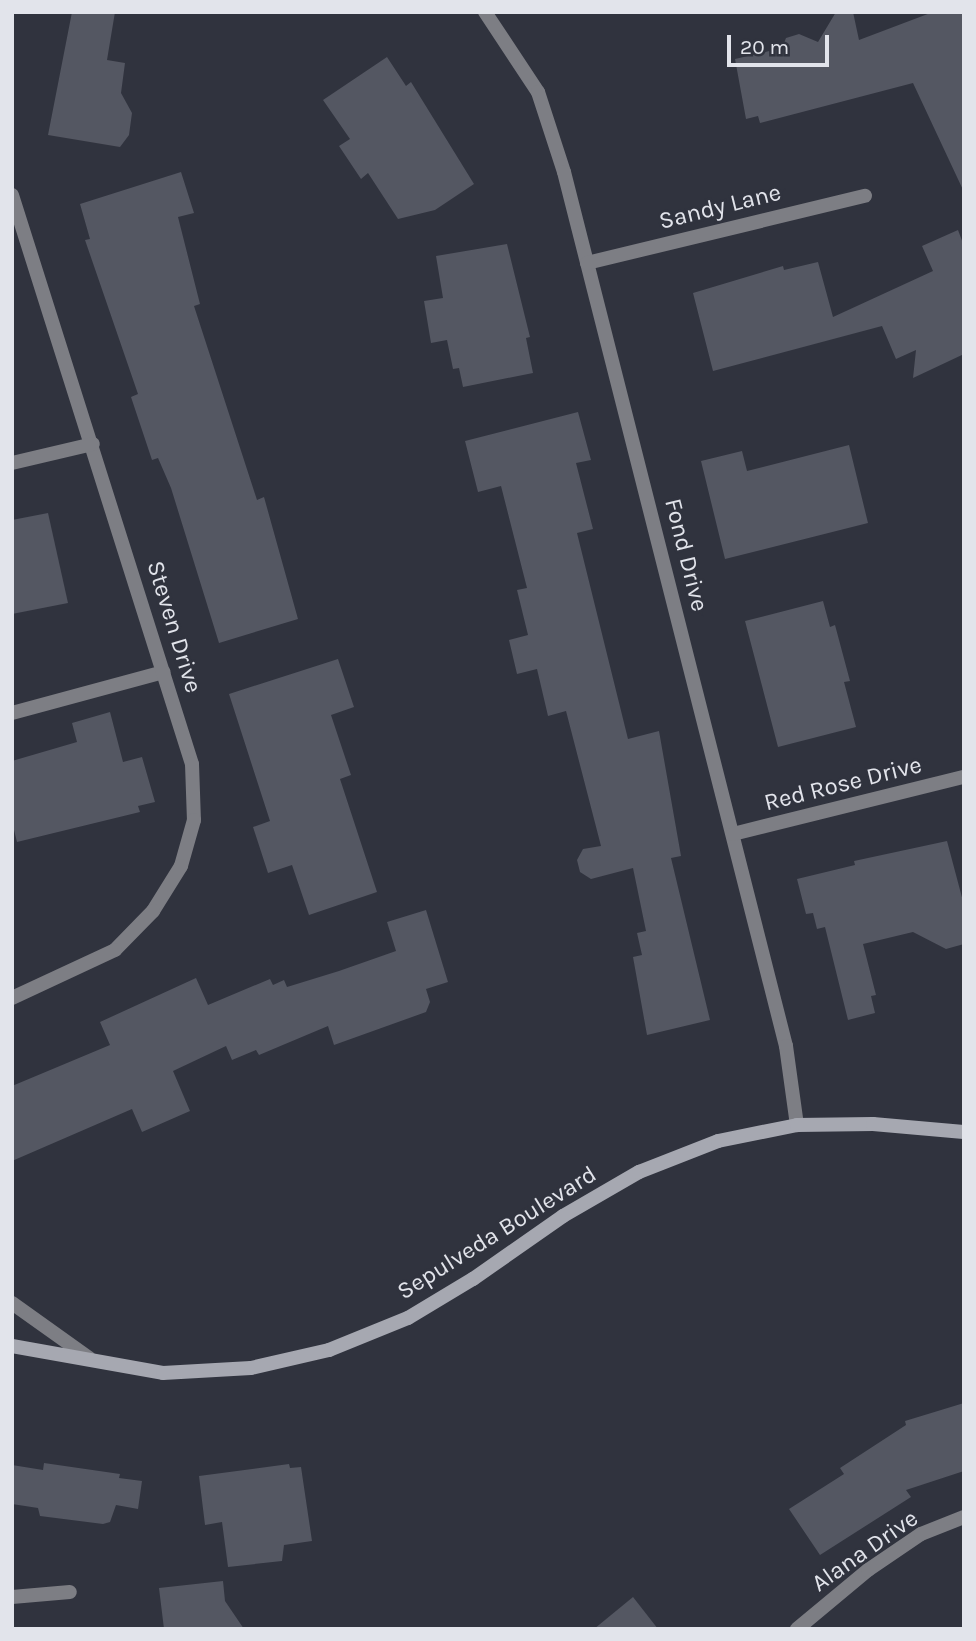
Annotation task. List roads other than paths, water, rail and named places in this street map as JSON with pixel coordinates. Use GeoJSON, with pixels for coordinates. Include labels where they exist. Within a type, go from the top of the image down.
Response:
{"type":"FeatureCollection","features":[{"type":"Feature","properties":{"kind":"main road","name":"Sepulveda Boulevard"},"geometry":{"type":"LineString","coordinates":[[12,1346],[163,1373],[251,1368],[329,1350],[408,1318],[474,1279],[563,1216],[639,1172],[718,1142],[797,1125],[873,1124],[964,1132]]}},
{"type":"Feature","properties":{"kind":"street","name":"Fond Drive"},"geometry":{"type":"LineString","coordinates":[[485,12],[538,92],[587,263],[786,1046],[797,1125]]}},
{"type":"Feature","properties":{"kind":"street","name":"Steven Drive"},"geometry":{"type":"LineString","coordinates":[[12,195],[93,444],[192,764],[194,820],[181,866],[153,911],[115,950],[12,998]]}},
{"type":"Feature","properties":{"kind":"street","name":"Sandy Lane"},"geometry":{"type":"LineString","coordinates":[[587,263],[865,196]]}},
{"type":"Feature","properties":{"kind":"street"},"geometry":{"type":"LineString","coordinates":[[12,463],[93,444]]}},
{"type":"Feature","properties":{"kind":"street"},"geometry":{"type":"LineString","coordinates":[[12,713],[164,672]]}},
{"type":"Feature","properties":{"kind":"street","name":"Red Rose Drive"},"geometry":{"type":"LineString","coordinates":[[733,834],[964,777]]}},
{"type":"Feature","properties":{"kind":"street"},"geometry":{"type":"LineString","coordinates":[[12,1303],[89,1358]]}},
{"type":"Feature","properties":{"kind":"street","name":"Alana Drive"},"geometry":{"type":"LineString","coordinates":[[797,1629],[868,1570],[921,1534],[964,1517]]}},
{"type":"Feature","properties":{"kind":"street"},"geometry":{"type":"LineString","coordinates":[[12,1597],[70,1592]]}}]}
